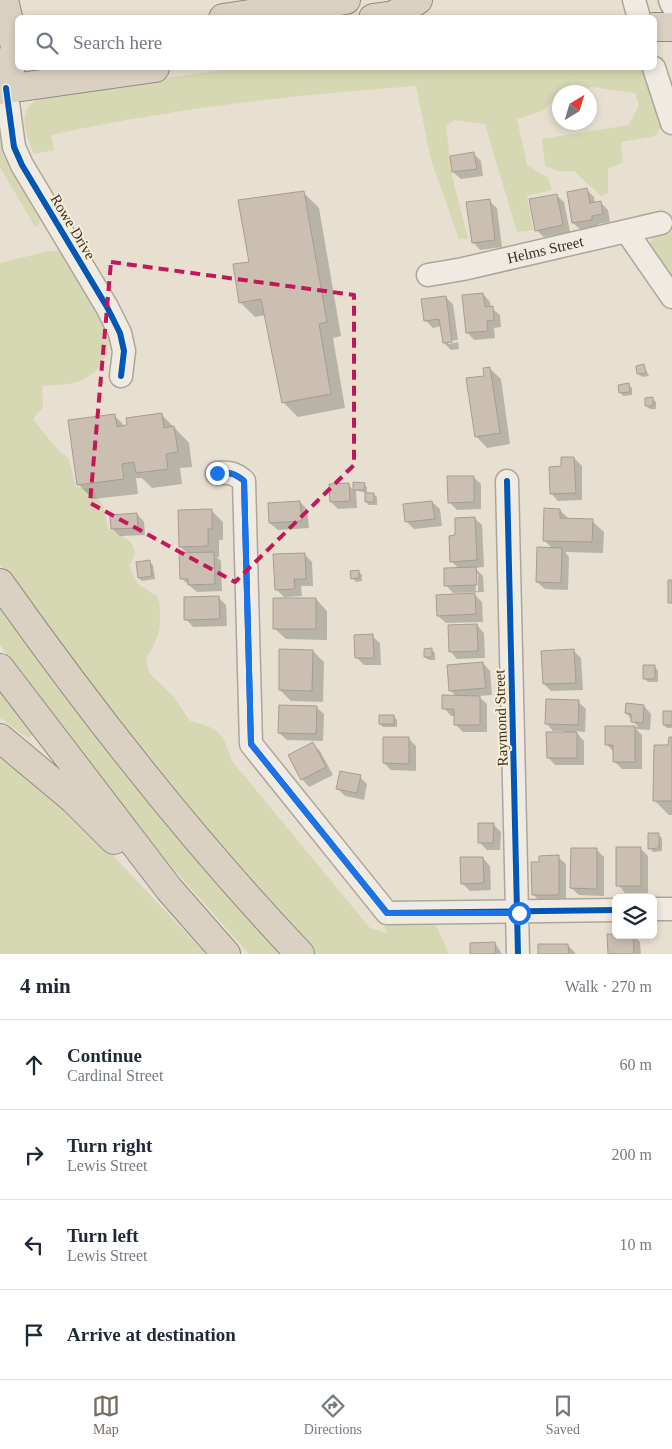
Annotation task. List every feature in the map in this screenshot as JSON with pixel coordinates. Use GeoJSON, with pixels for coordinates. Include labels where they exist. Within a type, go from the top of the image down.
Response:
{"type":"FeatureCollection","features":[{"type":"Feature","properties":{"kind":"highway"},"geometry":{"type":"LineString","coordinates":[[4,0],[11,49],[2,85],[133,70]]}},
{"type":"Feature","properties":{"kind":"highway"},"geometry":{"type":"LineString","coordinates":[[244,15],[346,0]]}},
{"type":"Feature","properties":{"kind":"highway"},"geometry":{"type":"LineString","coordinates":[[394,15],[418,0]]}},
{"type":"Feature","properties":{"kind":"highway"},"geometry":{"type":"LineString","coordinates":[[657,27],[672,27]]}},
{"type":"Feature","properties":{"kind":"highway"},"geometry":{"type":"LineString","coordinates":[[0,583],[57,664],[187,829],[300,954]]}},
{"type":"Feature","properties":{"kind":"highway"},"geometry":{"type":"LineString","coordinates":[[0,668],[169,889],[226,954]]}},
{"type":"Feature","properties":{"kind":"highway"},"geometry":{"type":"LineString","coordinates":[[0,738],[73,799],[116,842],[169,889]]}},
{"type":"Feature","properties":{"kind":"street"},"geometry":{"type":"LineString","coordinates":[[634,0],[638,15]]}},
{"type":"Feature","properties":{"kind":"street"},"geometry":{"type":"LineString","coordinates":[[670,0],[672,5]]}},
{"type":"Feature","properties":{"kind":"street"},"geometry":{"type":"LineString","coordinates":[[655,72],[672,122]]}},
{"type":"Feature","properties":{"kind":"street","name":"Rowe Drive"},"geometry":{"type":"LineString","coordinates":[[2,85],[14,147],[22,165],[107,307],[120,333],[124,351],[121,376]]}},
{"type":"Feature","properties":{"kind":"street","name":"Helms Street"},"geometry":{"type":"LineString","coordinates":[[428,275],[463,269],[661,223]]}},
{"type":"Feature","properties":{"kind":"street"},"geometry":{"type":"LineString","coordinates":[[627,232],[672,297]]}},
{"type":"Feature","properties":{"kind":"street"},"geometry":{"type":"LineString","coordinates":[[217,473],[229,472],[238,475],[244,481],[251,744],[387,913],[519,913],[612,910]]}},
{"type":"Feature","properties":{"kind":"street","name":"Raymond Street"},"geometry":{"type":"LineString","coordinates":[[507,480],[519,913],[518,954]]}},
{"type":"Feature","properties":{"kind":"street"},"geometry":{"type":"LineString","coordinates":[[657,909],[672,909]]}},
{"type":"Feature","properties":{"kind":"highlighted area"},"geometry":{"type":"Polygon","coordinates":[[[111,262],[354,295],[354,465],[235,582],[90,503],[111,262]]]}},
{"type":"Feature","properties":{"kind":"green space"},"geometry":{"type":"Polygon","coordinates":[[[223,70],[648,70],[659,100],[655,107],[664,124],[655,136],[621,142],[623,162],[608,169],[608,193],[601,196],[574,171],[557,171],[545,166],[542,139],[629,125],[639,105],[635,93],[597,88],[597,85],[552,85],[552,102],[542,111],[517,119],[527,165],[548,178],[552,190],[527,196],[533,230],[517,232],[485,124],[455,120],[446,125],[452,176],[468,239],[459,239],[431,160],[416,86],[278,98],[142,117],[51,135],[54,150],[34,154],[27,135],[24,119],[30,105],[48,94],[223,70]]]}},
{"type":"Feature","properties":{"kind":"green space"},"geometry":{"type":"Polygon","coordinates":[[[0,138],[3,155],[39,217],[40,223],[35,227],[0,167],[0,138]]]}},
{"type":"Feature","properties":{"kind":"green space"},"geometry":{"type":"Polygon","coordinates":[[[672,230],[672,280],[649,247],[652,238],[672,230]]]}},
{"type":"Feature","properties":{"kind":"green space"},"geometry":{"type":"Polygon","coordinates":[[[49,251],[61,251],[108,327],[109,344],[103,360],[93,373],[77,382],[42,386],[43,407],[33,419],[56,448],[69,459],[76,487],[94,489],[96,497],[103,504],[108,529],[127,539],[134,547],[135,552],[129,566],[137,583],[158,597],[160,621],[154,644],[146,658],[149,673],[173,696],[190,721],[219,733],[226,744],[232,761],[370,928],[387,933],[382,921],[436,925],[449,954],[315,954],[223,853],[160,779],[0,564],[0,263],[49,251]]]}},
{"type":"Feature","properties":{"kind":"green space"},"geometry":{"type":"Polygon","coordinates":[[[0,604],[282,954],[249,954],[137,828],[45,709],[0,645],[0,604]]]}},
{"type":"Feature","properties":{"kind":"green space"},"geometry":{"type":"Polygon","coordinates":[[[0,688],[33,735],[28,738],[0,718],[0,688]]]}},
{"type":"Feature","properties":{"kind":"green space"},"geometry":{"type":"Polygon","coordinates":[[[0,746],[101,843],[206,954],[0,954],[0,746]]]}},
{"type":"Feature","properties":{"kind":"building"},"geometry":{"type":"Polygon","coordinates":[[[474,152],[477,169],[452,172],[450,156],[474,152]]]}},
{"type":"Feature","properties":{"kind":"building"},"geometry":{"type":"Polygon","coordinates":[[[587,188],[590,203],[601,201],[603,214],[592,216],[592,220],[572,223],[567,192],[587,188]]]}},
{"type":"Feature","properties":{"kind":"building"},"geometry":{"type":"Polygon","coordinates":[[[304,191],[327,322],[319,324],[331,394],[282,403],[261,299],[239,303],[233,264],[249,262],[238,200],[304,191]]]}},
{"type":"Feature","properties":{"kind":"building"},"geometry":{"type":"Polygon","coordinates":[[[557,194],[563,225],[535,231],[529,199],[557,194]]]}},
{"type":"Feature","properties":{"kind":"building"},"geometry":{"type":"Polygon","coordinates":[[[490,199],[495,240],[472,243],[466,202],[490,199]]]}},
{"type":"Feature","properties":{"kind":"building"},"geometry":{"type":"Polygon","coordinates":[[[483,293],[485,307],[493,306],[494,320],[487,321],[488,331],[466,333],[462,295],[483,293]]]}},
{"type":"Feature","properties":{"kind":"building"},"geometry":{"type":"Polygon","coordinates":[[[446,296],[452,342],[443,343],[439,319],[424,321],[421,299],[446,296]]]}},
{"type":"Feature","properties":{"kind":"building"},"geometry":{"type":"Polygon","coordinates":[[[644,364],[646,373],[637,374],[636,366],[644,364]]]}},
{"type":"Feature","properties":{"kind":"building"},"geometry":{"type":"Polygon","coordinates":[[[490,367],[500,433],[475,437],[466,378],[484,376],[483,368],[490,367]]]}},
{"type":"Feature","properties":{"kind":"building"},"geometry":{"type":"Polygon","coordinates":[[[629,383],[630,392],[619,393],[618,385],[629,383]]]}},
{"type":"Feature","properties":{"kind":"building"},"geometry":{"type":"Polygon","coordinates":[[[653,397],[653,406],[645,406],[645,398],[653,397]]]}},
{"type":"Feature","properties":{"kind":"building"},"geometry":{"type":"Polygon","coordinates":[[[162,413],[164,428],[174,426],[178,452],[166,454],[168,469],[136,473],[134,462],[122,464],[124,479],[77,485],[68,420],[115,414],[117,427],[127,425],[126,418],[162,413]]]}},
{"type":"Feature","properties":{"kind":"building"},"geometry":{"type":"Polygon","coordinates":[[[561,457],[574,457],[576,493],[550,494],[549,467],[561,466],[561,457]]]}},
{"type":"Feature","properties":{"kind":"building"},"geometry":{"type":"Polygon","coordinates":[[[447,476],[474,476],[474,502],[448,503],[447,476]]]}},
{"type":"Feature","properties":{"kind":"building"},"geometry":{"type":"Polygon","coordinates":[[[353,482],[365,483],[364,490],[353,490],[353,482]]]}},
{"type":"Feature","properties":{"kind":"building"},"geometry":{"type":"Polygon","coordinates":[[[349,483],[350,501],[330,502],[329,484],[349,483]]]}},
{"type":"Feature","properties":{"kind":"building"},"geometry":{"type":"Polygon","coordinates":[[[365,493],[374,493],[374,502],[365,502],[365,493]]]}},
{"type":"Feature","properties":{"kind":"building"},"geometry":{"type":"Polygon","coordinates":[[[300,501],[302,521],[269,523],[268,503],[300,501]]]}},
{"type":"Feature","properties":{"kind":"building"},"geometry":{"type":"Polygon","coordinates":[[[432,501],[435,519],[405,522],[403,504],[432,501]]]}},
{"type":"Feature","properties":{"kind":"building"},"geometry":{"type":"Polygon","coordinates":[[[544,508],[560,509],[560,518],[593,519],[592,542],[543,541],[544,508]]]}},
{"type":"Feature","properties":{"kind":"building"},"geometry":{"type":"Polygon","coordinates":[[[212,509],[212,529],[208,529],[208,546],[179,547],[178,510],[212,509]]]}},
{"type":"Feature","properties":{"kind":"building"},"geometry":{"type":"Polygon","coordinates":[[[137,513],[138,528],[111,529],[110,515],[137,513]]]}},
{"type":"Feature","properties":{"kind":"building"},"geometry":{"type":"Polygon","coordinates":[[[475,517],[477,560],[450,562],[449,536],[455,535],[455,518],[475,517]]]}},
{"type":"Feature","properties":{"kind":"building"},"geometry":{"type":"Polygon","coordinates":[[[537,547],[562,548],[561,583],[536,582],[537,547]]]}},
{"type":"Feature","properties":{"kind":"building"},"geometry":{"type":"Polygon","coordinates":[[[214,552],[215,584],[188,585],[188,579],[180,579],[179,553],[214,552]]]}},
{"type":"Feature","properties":{"kind":"building"},"geometry":{"type":"Polygon","coordinates":[[[305,553],[306,579],[294,579],[295,589],[275,590],[273,554],[305,553]]]}},
{"type":"Feature","properties":{"kind":"building"},"geometry":{"type":"Polygon","coordinates":[[[150,560],[152,576],[138,578],[136,562],[150,560]]]}},
{"type":"Feature","properties":{"kind":"building"},"geometry":{"type":"Polygon","coordinates":[[[476,567],[477,585],[444,586],[444,568],[476,567]]]}},
{"type":"Feature","properties":{"kind":"building"},"geometry":{"type":"Polygon","coordinates":[[[359,570],[359,578],[351,579],[350,571],[359,570]]]}},
{"type":"Feature","properties":{"kind":"building"},"geometry":{"type":"Polygon","coordinates":[[[668,580],[672,580],[672,603],[668,603],[668,580]]]}},
{"type":"Feature","properties":{"kind":"building"},"geometry":{"type":"Polygon","coordinates":[[[475,593],[476,614],[437,616],[436,595],[475,593]]]}},
{"type":"Feature","properties":{"kind":"building"},"geometry":{"type":"Polygon","coordinates":[[[219,596],[220,619],[184,620],[184,597],[219,596]]]}},
{"type":"Feature","properties":{"kind":"building"},"geometry":{"type":"Polygon","coordinates":[[[273,598],[316,598],[316,629],[273,629],[273,598]]]}},
{"type":"Feature","properties":{"kind":"building"},"geometry":{"type":"Polygon","coordinates":[[[477,624],[478,651],[449,652],[448,625],[477,624]]]}},
{"type":"Feature","properties":{"kind":"building"},"geometry":{"type":"Polygon","coordinates":[[[373,634],[374,658],[355,658],[354,635],[373,634]]]}},
{"type":"Feature","properties":{"kind":"building"},"geometry":{"type":"Polygon","coordinates":[[[432,648],[432,657],[424,657],[424,649],[432,648]]]}},
{"type":"Feature","properties":{"kind":"building"},"geometry":{"type":"Polygon","coordinates":[[[279,649],[313,650],[312,691],[279,690],[279,649]]]}},
{"type":"Feature","properties":{"kind":"building"},"geometry":{"type":"Polygon","coordinates":[[[574,649],[576,683],[543,684],[541,651],[574,649]]]}},
{"type":"Feature","properties":{"kind":"building"},"geometry":{"type":"Polygon","coordinates":[[[483,662],[486,688],[449,691],[447,665],[483,662]]]}},
{"type":"Feature","properties":{"kind":"building"},"geometry":{"type":"Polygon","coordinates":[[[643,665],[655,665],[655,679],[643,679],[643,665]]]}},
{"type":"Feature","properties":{"kind":"building"},"geometry":{"type":"Polygon","coordinates":[[[442,695],[480,696],[480,725],[454,725],[454,709],[442,709],[442,695]]]}},
{"type":"Feature","properties":{"kind":"building"},"geometry":{"type":"Polygon","coordinates":[[[546,699],[579,700],[578,725],[545,724],[546,699]]]}},
{"type":"Feature","properties":{"kind":"building"},"geometry":{"type":"Polygon","coordinates":[[[626,703],[644,705],[643,723],[631,722],[631,714],[625,713],[626,703]]]}},
{"type":"Feature","properties":{"kind":"building"},"geometry":{"type":"Polygon","coordinates":[[[279,705],[317,706],[316,734],[278,733],[279,705]]]}},
{"type":"Feature","properties":{"kind":"building"},"geometry":{"type":"Polygon","coordinates":[[[663,711],[672,711],[672,725],[663,725],[663,711]]]}},
{"type":"Feature","properties":{"kind":"building"},"geometry":{"type":"Polygon","coordinates":[[[379,715],[394,715],[394,724],[379,724],[379,715]]]}},
{"type":"Feature","properties":{"kind":"building"},"geometry":{"type":"Polygon","coordinates":[[[605,726],[635,726],[635,762],[613,762],[613,745],[605,745],[605,726]]]}},
{"type":"Feature","properties":{"kind":"building"},"geometry":{"type":"Polygon","coordinates":[[[546,732],[577,732],[577,758],[547,758],[546,732]]]}},
{"type":"Feature","properties":{"kind":"building"},"geometry":{"type":"Polygon","coordinates":[[[383,737],[409,737],[409,764],[383,763],[383,737]]]}},
{"type":"Feature","properties":{"kind":"building"},"geometry":{"type":"Polygon","coordinates":[[[669,737],[672,737],[672,801],[653,801],[654,745],[668,745],[669,737]]]}},
{"type":"Feature","properties":{"kind":"building"},"geometry":{"type":"Polygon","coordinates":[[[313,742],[326,767],[301,780],[288,755],[313,742]]]}},
{"type":"Feature","properties":{"kind":"building"},"geometry":{"type":"Polygon","coordinates":[[[340,771],[361,775],[357,793],[336,789],[340,771]]]}},
{"type":"Feature","properties":{"kind":"building"},"geometry":{"type":"Polygon","coordinates":[[[478,823],[494,823],[493,843],[478,843],[478,823]]]}},
{"type":"Feature","properties":{"kind":"building"},"geometry":{"type":"Polygon","coordinates":[[[648,833],[659,833],[659,848],[648,849],[648,833]]]}},
{"type":"Feature","properties":{"kind":"building"},"geometry":{"type":"Polygon","coordinates":[[[616,847],[641,847],[641,886],[616,886],[616,847]]]}},
{"type":"Feature","properties":{"kind":"building"},"geometry":{"type":"Polygon","coordinates":[[[571,848],[597,848],[597,889],[570,888],[571,848]]]}},
{"type":"Feature","properties":{"kind":"building"},"geometry":{"type":"Polygon","coordinates":[[[559,855],[559,895],[532,895],[531,862],[539,862],[539,856],[559,855]]]}},
{"type":"Feature","properties":{"kind":"building"},"geometry":{"type":"Polygon","coordinates":[[[460,857],[483,857],[484,883],[461,884],[460,857]]]}},
{"type":"Feature","properties":{"kind":"building"},"geometry":{"type":"Polygon","coordinates":[[[607,934],[612,934],[612,939],[633,939],[634,954],[608,954],[607,934]]]}},
{"type":"Feature","properties":{"kind":"building"},"geometry":{"type":"Polygon","coordinates":[[[495,942],[496,954],[470,954],[470,943],[495,942]]]}},
{"type":"Feature","properties":{"kind":"building"},"geometry":{"type":"Polygon","coordinates":[[[538,944],[568,944],[569,954],[538,954],[538,944]]]}},
{"type":"Feature","properties":{"kind":"cycle path"},"geometry":{"type":"LineString","coordinates":[[6,88],[14,147],[22,165],[107,307],[120,333],[124,351],[121,376]]}},
{"type":"Feature","properties":{"kind":"cycle path"},"geometry":{"type":"LineString","coordinates":[[217,473],[232,474],[244,481],[251,744],[387,913],[612,910]]}},
{"type":"Feature","properties":{"kind":"cycle path"},"geometry":{"type":"LineString","coordinates":[[507,481],[518,954]]}},
{"type":"Feature","properties":{"kind":"route"},"geometry":{"type":"LineString","coordinates":[[217,473],[229,472],[238,475],[244,481],[251,744],[387,913],[519,913]]}}]}
